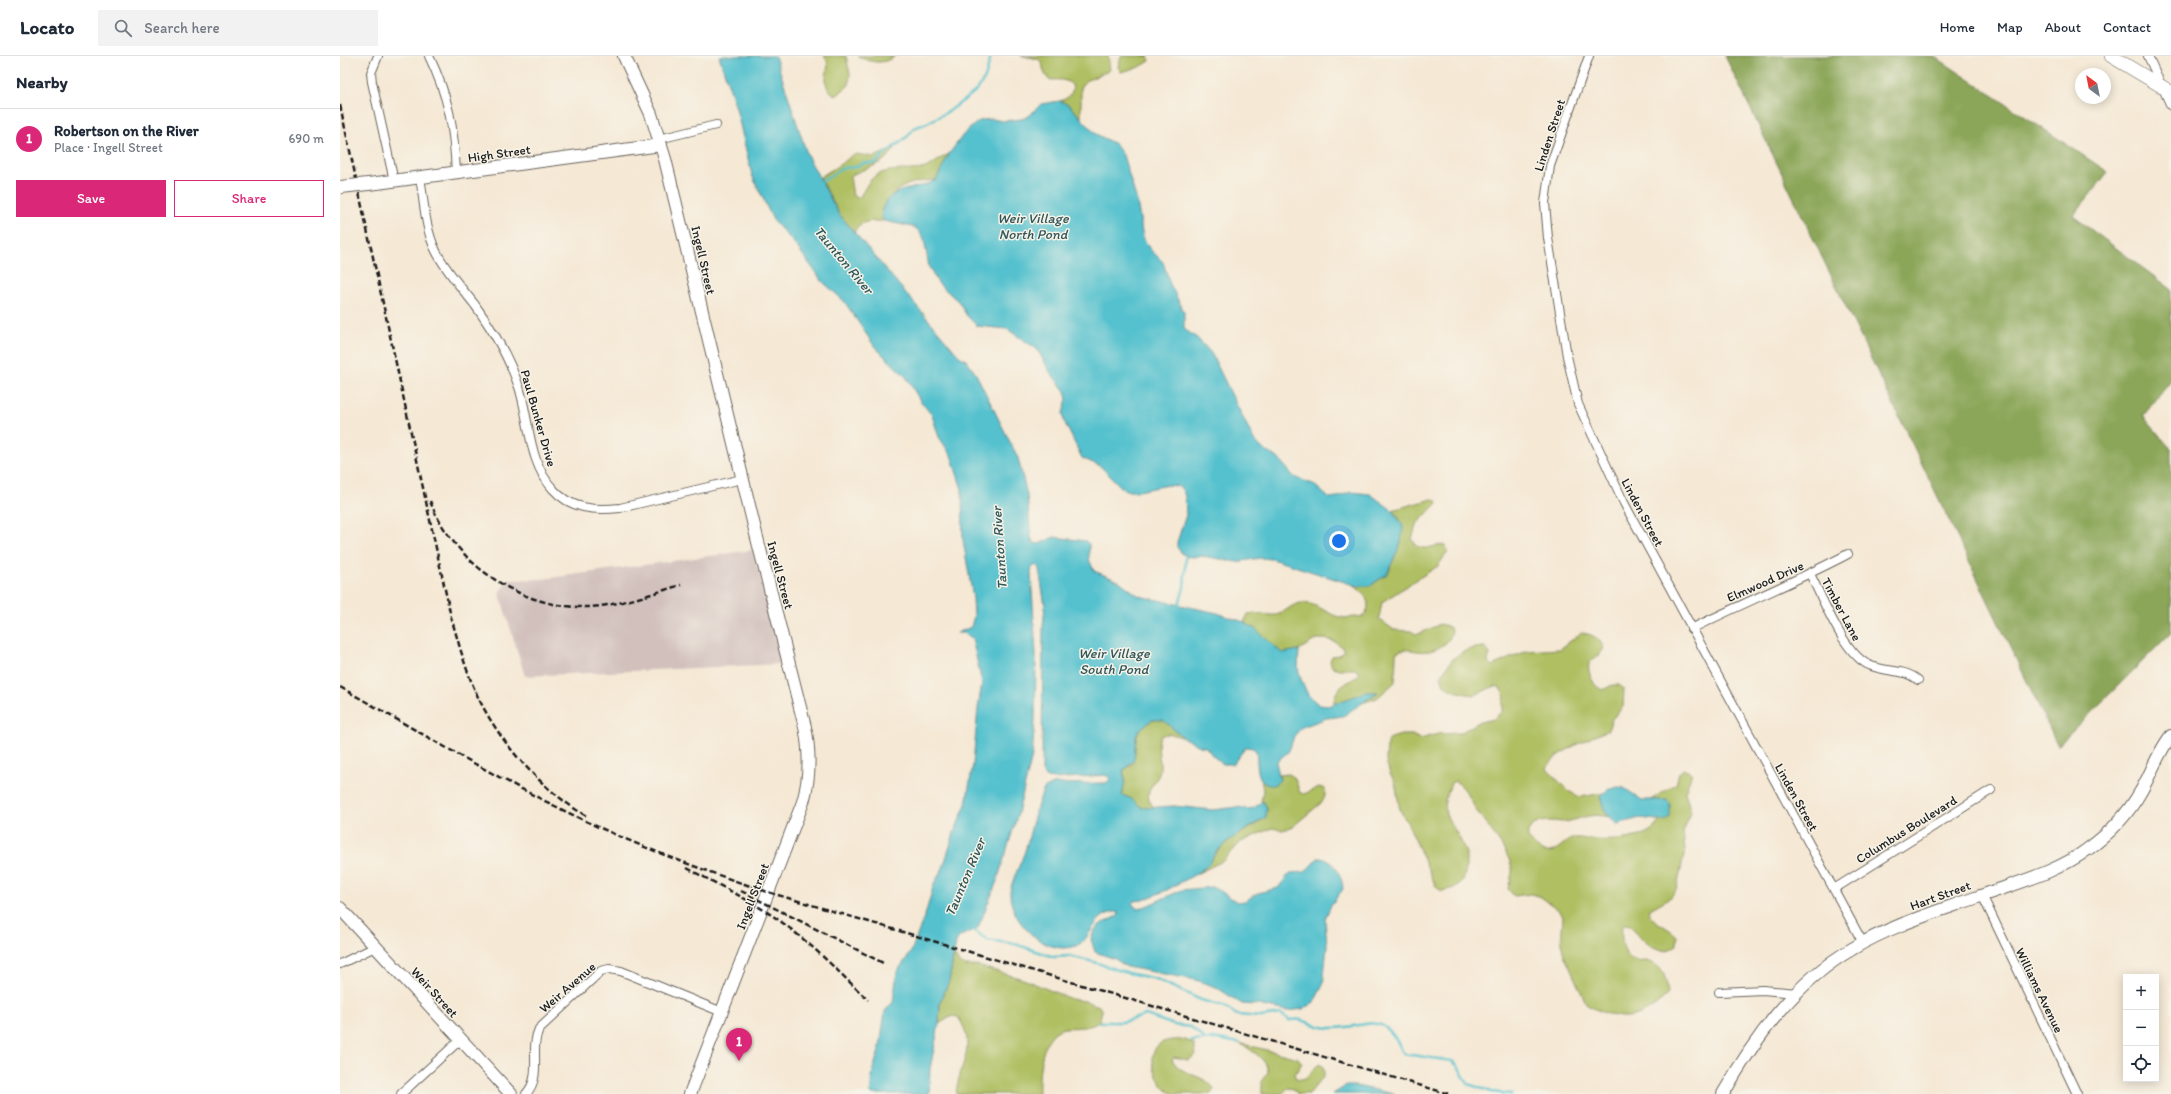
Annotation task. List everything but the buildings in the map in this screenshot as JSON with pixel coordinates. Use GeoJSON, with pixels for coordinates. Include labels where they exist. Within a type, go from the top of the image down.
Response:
{"type":"FeatureCollection","features":[{"type":"Feature","properties":{"kind":"main road"},"geometry":{"type":"LineString","coordinates":[[2111,56],[2167,90]]}},
{"type":"Feature","properties":{"kind":"street"},"geometry":{"type":"LineString","coordinates":[[378,56],[371,73],[372,82],[394,181]]}},
{"type":"Feature","properties":{"kind":"street"},"geometry":{"type":"LineString","coordinates":[[429,56],[444,90],[452,120],[456,172]]}},
{"type":"Feature","properties":{"kind":"street","name":"Ingell Street"},"geometry":{"type":"LineString","coordinates":[[624,56],[644,99],[660,142],[742,479],[805,727],[808,770],[803,802],[690,1094]]}},
{"type":"Feature","properties":{"kind":"street","name":"Linden Street"},"geometry":{"type":"LineString","coordinates":[[1590,56],[1552,160],[1546,191],[1545,214],[1567,356],[1578,404],[1603,460],[1691,629],[1863,943]]}},
{"type":"Feature","properties":{"kind":"street"},"geometry":{"type":"LineString","coordinates":[[2148,56],[2167,90],[2171,106]]}},
{"type":"Feature","properties":{"kind":"street"},"geometry":{"type":"LineString","coordinates":[[660,142],[716,125]]}},
{"type":"Feature","properties":{"kind":"street","name":"High Street"},"geometry":{"type":"LineString","coordinates":[[340,187],[394,181],[660,142]]}},
{"type":"Feature","properties":{"kind":"street","name":"Paul Bunker Drive"},"geometry":{"type":"LineString","coordinates":[[420,177],[426,219],[435,249],[452,277],[483,316],[506,355],[522,397],[537,463],[543,476],[554,491],[574,505],[605,510],[620,508],[742,479]]}},
{"type":"Feature","properties":{"kind":"street","name":"Elmwood Drive"},"geometry":{"type":"LineString","coordinates":[[1691,629],[1747,601],[1810,574],[1848,554]]}},
{"type":"Feature","properties":{"kind":"street","name":"Timber Lane"},"geometry":{"type":"LineString","coordinates":[[1810,574],[1843,638],[1854,655],[1873,667],[1905,672],[1918,680]]}},
{"type":"Feature","properties":{"kind":"street","name":"Hart Street"},"geometry":{"type":"LineString","coordinates":[[1723,1094],[1755,1042],[1796,993],[1829,964],[1863,943],[1911,920],[2060,866],[2097,842],[2114,826],[2134,801],[2171,736]]}},
{"type":"Feature","properties":{"kind":"street","name":"Columbus Boulevard"},"geometry":{"type":"LineString","coordinates":[[1834,889],[1991,790]]}},
{"type":"Feature","properties":{"kind":"street","name":"Williams Avenue"},"geometry":{"type":"LineString","coordinates":[[1982,895],[2077,1094]]}},
{"type":"Feature","properties":{"kind":"street","name":"Weir Street"},"geometry":{"type":"LineString","coordinates":[[340,908],[511,1094]]}},
{"type":"Feature","properties":{"kind":"street"},"geometry":{"type":"LineString","coordinates":[[340,964],[375,947]]}},
{"type":"Feature","properties":{"kind":"street","name":"Weir Avenue"},"geometry":{"type":"LineString","coordinates":[[526,1094],[533,1082],[536,1038],[539,1029],[601,971],[609,969],[621,971],[722,1012]]}},
{"type":"Feature","properties":{"kind":"street"},"geometry":{"type":"LineString","coordinates":[[1719,992],[1763,990],[1796,993]]}},
{"type":"Feature","properties":{"kind":"street"},"geometry":{"type":"LineString","coordinates":[[401,1094],[460,1040]]}},
{"type":"Feature","properties":{"kind":"shaded area"},"geometry":{"type":"Polygon","coordinates":[[[753,550],[782,664],[525,676],[499,592],[509,580],[542,579],[753,550]]]}},
{"type":"Feature","properties":{"kind":"green space"},"geometry":{"type":"Polygon","coordinates":[[[824,56],[846,56],[850,74],[849,85],[836,96],[827,86],[826,81],[828,65],[824,56]]]}},
{"type":"Feature","properties":{"kind":"green space"},"geometry":{"type":"Polygon","coordinates":[[[858,56],[895,56],[886,61],[877,62],[858,56]]]}},
{"type":"Feature","properties":{"kind":"green space"},"geometry":{"type":"Polygon","coordinates":[[[1021,56],[1108,56],[1110,70],[1086,81],[1081,86],[1081,118],[1069,105],[1060,101],[1067,98],[1072,92],[1073,89],[1070,83],[1062,80],[1049,80],[1043,70],[1041,61],[1031,57],[1021,56]]]}},
{"type":"Feature","properties":{"kind":"green space"},"geometry":{"type":"Polygon","coordinates":[[[1121,56],[1148,56],[1150,61],[1140,67],[1121,72],[1118,67],[1121,56]]]}},
{"type":"Feature","properties":{"kind":"green space"},"geometry":{"type":"Polygon","coordinates":[[[1725,56],[1934,56],[2108,172],[2073,216],[2171,289],[2171,381],[2143,416],[2171,449],[2171,633],[2058,746],[1725,56]]]}},
{"type":"Feature","properties":{"kind":"green space"},"geometry":{"type":"Polygon","coordinates":[[[895,148],[886,159],[850,176],[853,196],[859,198],[869,181],[880,174],[892,171],[925,168],[949,154],[936,180],[918,182],[904,186],[892,195],[881,211],[884,221],[862,223],[854,233],[839,214],[820,177],[844,162],[852,155],[857,154],[874,157],[895,148]]]}},
{"type":"Feature","properties":{"kind":"green space"},"geometry":{"type":"Polygon","coordinates":[[[1432,499],[1436,500],[1437,503],[1416,525],[1412,539],[1420,547],[1428,548],[1441,545],[1446,546],[1448,551],[1438,566],[1382,602],[1379,619],[1394,630],[1411,631],[1416,634],[1440,624],[1452,629],[1451,634],[1447,642],[1435,649],[1428,651],[1401,650],[1396,653],[1395,682],[1377,698],[1362,703],[1377,692],[1334,703],[1339,689],[1360,674],[1355,669],[1339,669],[1332,667],[1330,661],[1332,656],[1340,655],[1344,651],[1339,644],[1329,640],[1317,639],[1299,650],[1282,653],[1244,622],[1248,614],[1256,613],[1276,615],[1294,605],[1301,603],[1310,604],[1339,617],[1350,618],[1364,616],[1368,606],[1366,597],[1350,584],[1370,586],[1387,574],[1390,569],[1399,518],[1392,510],[1432,499]]]}},
{"type":"Feature","properties":{"kind":"green space"},"geometry":{"type":"Polygon","coordinates":[[[1581,633],[1589,634],[1595,637],[1604,648],[1598,656],[1592,660],[1589,666],[1589,671],[1593,682],[1603,690],[1612,685],[1619,685],[1624,689],[1623,707],[1612,719],[1608,730],[1565,751],[1550,763],[1547,769],[1568,791],[1580,797],[1604,793],[1600,797],[1609,817],[1594,815],[1568,822],[1543,822],[1532,826],[1529,830],[1528,838],[1531,842],[1543,852],[1549,852],[1557,849],[1574,838],[1612,840],[1640,836],[1648,832],[1659,821],[1665,821],[1662,800],[1649,801],[1676,784],[1679,773],[1683,769],[1688,770],[1692,774],[1685,792],[1691,812],[1683,832],[1685,850],[1677,888],[1671,897],[1650,909],[1649,915],[1677,936],[1677,945],[1667,951],[1653,947],[1628,924],[1622,926],[1622,942],[1625,952],[1631,959],[1636,961],[1646,961],[1656,965],[1663,973],[1667,983],[1668,994],[1648,1010],[1639,1015],[1630,1017],[1610,1015],[1587,1005],[1564,955],[1561,943],[1563,917],[1560,911],[1541,897],[1532,894],[1514,896],[1508,889],[1512,870],[1510,861],[1497,839],[1478,813],[1466,791],[1455,781],[1451,783],[1445,800],[1446,815],[1460,839],[1466,853],[1466,870],[1463,881],[1454,888],[1442,891],[1436,887],[1409,826],[1400,810],[1395,782],[1390,774],[1386,761],[1387,743],[1391,738],[1401,735],[1412,735],[1420,739],[1438,734],[1460,733],[1477,723],[1494,719],[1502,711],[1504,695],[1500,688],[1495,686],[1475,695],[1451,690],[1444,685],[1441,677],[1449,664],[1458,655],[1470,649],[1485,647],[1489,654],[1488,662],[1492,666],[1526,651],[1560,649],[1581,633]]]}},
{"type":"Feature","properties":{"kind":"green space"},"geometry":{"type":"Polygon","coordinates":[[[1158,719],[1163,720],[1184,738],[1171,734],[1164,735],[1160,738],[1158,744],[1160,767],[1159,774],[1149,794],[1150,802],[1154,807],[1145,809],[1122,795],[1125,777],[1123,771],[1133,763],[1139,730],[1143,725],[1158,719]]]}},
{"type":"Feature","properties":{"kind":"green space"},"geometry":{"type":"Polygon","coordinates":[[[1289,774],[1295,778],[1300,793],[1304,794],[1319,787],[1325,789],[1325,796],[1321,803],[1291,828],[1282,830],[1272,828],[1241,842],[1223,861],[1196,874],[1227,842],[1266,817],[1267,808],[1263,801],[1261,802],[1263,790],[1261,779],[1265,784],[1279,781],[1279,775],[1289,774]]]}},
{"type":"Feature","properties":{"kind":"green space"},"geometry":{"type":"Polygon","coordinates":[[[954,954],[959,963],[966,966],[978,966],[1023,979],[1071,999],[1085,1001],[1099,1006],[1102,1011],[1099,1022],[1086,1027],[1065,1028],[1057,1031],[1051,1037],[1046,1045],[1040,1065],[1039,1094],[956,1094],[966,1055],[967,1037],[964,1027],[958,1017],[952,1016],[939,1024],[940,1002],[949,981],[954,954]]]}},
{"type":"Feature","properties":{"kind":"green space"},"geometry":{"type":"Polygon","coordinates":[[[1186,1040],[1194,1044],[1196,1055],[1188,1060],[1174,1057],[1172,1059],[1181,1069],[1210,1084],[1214,1089],[1211,1094],[1174,1094],[1168,1091],[1158,1079],[1153,1062],[1153,1055],[1156,1048],[1161,1043],[1167,1041],[1186,1040]]]}},
{"type":"Feature","properties":{"kind":"green space"},"geometry":{"type":"Polygon","coordinates":[[[1239,1043],[1298,1058],[1302,1063],[1295,1074],[1297,1079],[1305,1078],[1320,1064],[1324,1068],[1324,1076],[1309,1094],[1298,1094],[1294,1089],[1288,1088],[1282,1094],[1262,1094],[1262,1080],[1268,1072],[1267,1067],[1257,1055],[1239,1043]]]}},
{"type":"Feature","properties":{"kind":"water"},"geometry":{"type":"Polygon","coordinates":[[[719,56],[775,56],[808,157],[839,214],[959,356],[966,360],[976,374],[1018,458],[1027,495],[1031,538],[1034,543],[1039,544],[1054,537],[1086,541],[1089,544],[1089,559],[1094,571],[1119,581],[1139,596],[1217,613],[1244,622],[1255,629],[1282,653],[1299,650],[1298,667],[1300,677],[1308,695],[1319,705],[1328,706],[1366,692],[1378,692],[1343,716],[1327,718],[1302,727],[1294,736],[1289,751],[1276,762],[1280,780],[1274,785],[1269,785],[1261,780],[1258,771],[1256,751],[1253,748],[1246,747],[1233,764],[1222,764],[1206,747],[1200,746],[1184,738],[1163,720],[1152,720],[1140,729],[1136,736],[1134,760],[1123,771],[1125,781],[1122,795],[1132,799],[1142,808],[1174,806],[1213,810],[1237,807],[1249,809],[1254,808],[1263,801],[1267,808],[1266,817],[1228,841],[1216,852],[1208,865],[1196,874],[1167,890],[1143,900],[1134,901],[1132,903],[1136,908],[1144,907],[1182,890],[1211,887],[1216,888],[1237,902],[1245,901],[1258,893],[1278,888],[1290,873],[1305,872],[1318,858],[1328,861],[1336,868],[1341,878],[1343,889],[1331,905],[1325,919],[1327,946],[1323,985],[1314,1002],[1303,1009],[1287,1011],[1258,1005],[1242,1004],[1216,987],[1196,980],[1127,967],[1115,959],[1095,952],[1091,939],[1093,933],[1099,925],[1119,915],[1118,912],[1109,913],[1102,917],[1084,940],[1079,944],[1072,947],[1061,948],[1050,946],[1030,934],[1016,915],[1010,893],[1014,878],[1025,851],[1044,789],[1053,784],[1106,783],[1110,780],[1108,776],[1104,775],[1055,779],[1047,778],[1042,771],[1043,626],[1045,606],[1037,565],[1032,567],[1031,573],[1036,654],[1035,720],[1032,756],[1017,817],[997,881],[978,928],[959,937],[956,942],[949,981],[940,1002],[939,1024],[930,1069],[929,1094],[870,1094],[873,1069],[880,1048],[885,1011],[893,1002],[897,972],[911,952],[926,912],[934,884],[943,868],[954,833],[966,804],[973,764],[978,708],[982,683],[972,638],[964,633],[957,633],[971,627],[974,616],[973,598],[963,540],[962,489],[951,455],[939,437],[932,415],[921,402],[906,377],[875,347],[844,301],[823,282],[794,243],[773,220],[752,175],[736,108],[719,56]]]}},
{"type":"Feature","properties":{"kind":"water","name":"Weir Village North Pond"},"geometry":{"type":"Polygon","coordinates":[[[1060,101],[1069,105],[1096,134],[1115,144],[1123,155],[1137,201],[1143,238],[1149,248],[1163,262],[1170,284],[1184,312],[1184,329],[1197,338],[1211,353],[1254,440],[1265,451],[1278,458],[1294,477],[1313,484],[1329,498],[1351,492],[1370,494],[1392,510],[1403,526],[1401,543],[1387,574],[1370,586],[1357,586],[1272,559],[1260,558],[1237,562],[1203,556],[1190,557],[1182,554],[1177,547],[1177,542],[1186,515],[1185,496],[1182,489],[1177,486],[1168,485],[1139,491],[1129,491],[1121,487],[1100,466],[1082,458],[1064,421],[1063,413],[1067,399],[1065,391],[1050,372],[1037,349],[1007,329],[977,326],[967,316],[959,302],[938,283],[929,267],[924,239],[919,231],[914,227],[884,221],[882,217],[882,209],[890,197],[903,190],[926,185],[936,180],[949,154],[963,135],[975,124],[981,120],[992,119],[1003,121],[1022,119],[1029,116],[1041,104],[1060,101]]]}},
{"type":"Feature","properties":{"kind":"water"},"geometry":{"type":"Polygon","coordinates":[[[1618,787],[1624,788],[1642,800],[1667,800],[1670,804],[1670,817],[1665,821],[1640,818],[1617,824],[1605,812],[1600,797],[1607,790],[1618,787]]]}},
{"type":"Feature","properties":{"kind":"water"},"geometry":{"type":"Polygon","coordinates":[[[1346,1086],[1356,1086],[1395,1094],[1333,1094],[1346,1086]]]}},
{"type":"Feature","properties":{"kind":"waterway"},"geometry":{"type":"LineString","coordinates":[[821,182],[843,168],[856,167],[863,163],[875,163],[907,137],[914,128],[951,110],[977,90],[985,78],[991,56]]}},
{"type":"Feature","properties":{"kind":"waterway"},"geometry":{"type":"LineString","coordinates":[[1179,604],[1184,588],[1186,557]]}},
{"type":"Feature","properties":{"kind":"waterway"},"geometry":{"type":"LineString","coordinates":[[973,929],[987,940],[1015,944],[1054,957],[1069,956],[1094,962],[1124,972],[1156,979],[1201,1000],[1223,1006],[1237,1015],[1261,1017],[1281,1014],[1289,1020],[1301,1020],[1326,1028],[1343,1028],[1372,1023],[1380,1024],[1395,1037],[1405,1054],[1452,1061],[1458,1066],[1468,1084],[1492,1092],[1512,1094]]}},
{"type":"Feature","properties":{"kind":"waterway"},"geometry":{"type":"LineString","coordinates":[[1099,1022],[1123,1022],[1146,1015],[1174,1025],[1191,1027],[1205,1039]]}},
{"type":"Feature","properties":{"kind":"waterway"},"geometry":{"type":"LineString","coordinates":[[1191,1041],[1218,1039],[1239,1043]]}},
{"type":"Feature","properties":{"kind":"railway"},"geometry":{"type":"LineString","coordinates":[[340,105],[451,617],[466,668],[487,715],[498,732],[524,765],[555,794],[588,817]]}},
{"type":"Feature","properties":{"kind":"railway"},"geometry":{"type":"LineString","coordinates":[[430,501],[442,526],[458,548],[478,567],[501,583],[526,596],[552,604],[580,607],[607,605],[635,599],[681,585]]}},
{"type":"Feature","properties":{"kind":"railway"},"geometry":{"type":"LineString","coordinates":[[340,687],[474,763],[581,819],[633,842],[714,873],[768,892],[1449,1094]]}},
{"type":"Feature","properties":{"kind":"railway"},"geometry":{"type":"LineString","coordinates":[[687,868],[746,899],[780,921],[815,949],[868,1000]]}},
{"type":"Feature","properties":{"kind":"railway"},"geometry":{"type":"LineString","coordinates":[[741,891],[885,964]]}},
{"type":"Feature","properties":{"kind":"place","name":"Robertson on the River"},"geometry":{"type":"Point","coordinates":[739,1061]}},
{"type":"Feature","properties":{"kind":"water label","name":"Taunton River"},"geometry":{"type":"Point","coordinates":[844,260]}},
{"type":"Feature","properties":{"kind":"water label","name":"Taunton River"},"geometry":{"type":"Point","coordinates":[999,548]}},
{"type":"Feature","properties":{"kind":"water label","name":"Weir Village South Pond"},"geometry":{"type":"Point","coordinates":[1114,662]}},
{"type":"Feature","properties":{"kind":"water label","name":"Taunton River"},"geometry":{"type":"Point","coordinates":[965,877]}}]}
